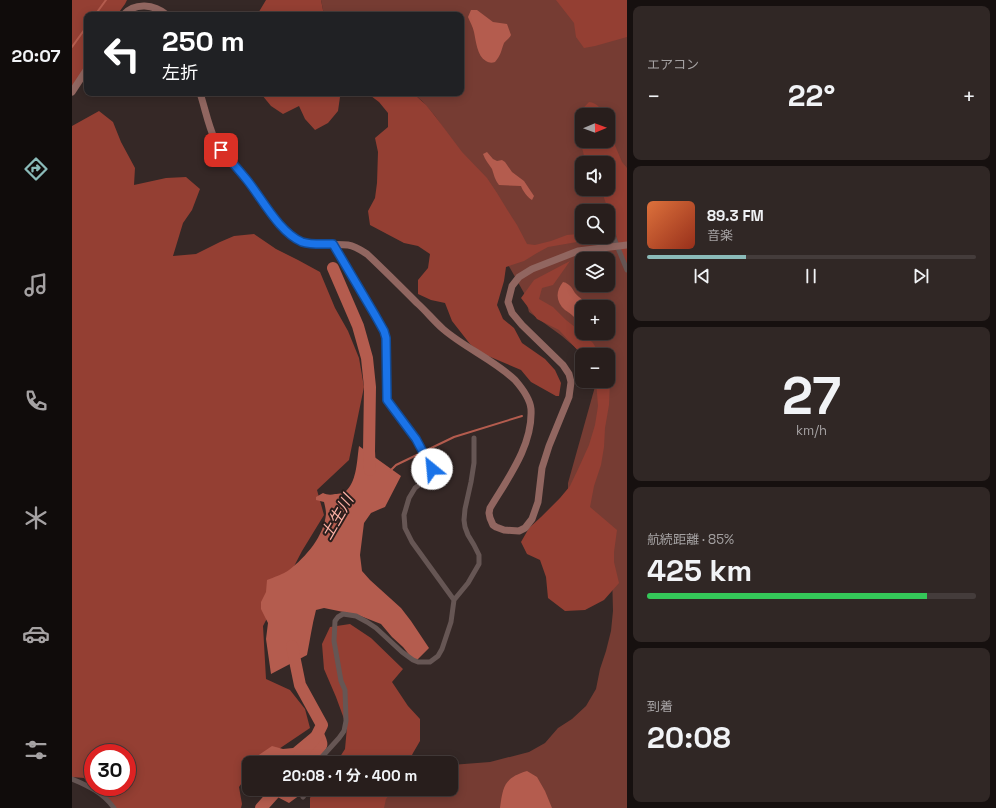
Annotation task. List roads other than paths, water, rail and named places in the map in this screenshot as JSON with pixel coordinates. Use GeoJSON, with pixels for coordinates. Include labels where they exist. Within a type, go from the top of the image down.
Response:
{"type":"FeatureCollection","features":[{"type":"Feature","properties":{"kind":"street"},"geometry":{"type":"LineString","coordinates":[[126,12],[136,7],[151,6],[162,12]]}},
{"type":"Feature","properties":{"kind":"street"},"geometry":{"type":"LineString","coordinates":[[72,92],[84,74]]}},
{"type":"Feature","properties":{"kind":"street"},"geometry":{"type":"LineString","coordinates":[[201,96],[210,127],[221,150],[290,234],[304,243],[348,245],[367,254],[443,328],[500,368],[514,379],[522,388],[531,407],[531,425],[519,459],[490,508],[489,513],[493,525],[504,530],[519,531],[525,528],[535,514],[542,468],[549,446],[569,397],[571,382],[569,374],[563,365],[512,314],[508,302],[512,286],[519,277],[532,269],[578,251],[627,245]]}},
{"type":"Feature","properties":{"kind":"street"},"geometry":{"type":"LineString","coordinates":[[615,241],[627,270]]}},
{"type":"Feature","properties":{"kind":"street"},"geometry":{"type":"LineString","coordinates":[[333,244],[384,331],[386,338],[387,400],[416,439],[432,469],[428,478],[415,488],[409,498],[404,515],[405,528],[412,542],[454,600]]}},
{"type":"Feature","properties":{"kind":"street"},"geometry":{"type":"LineString","coordinates":[[323,756],[344,731],[346,721],[345,690],[341,681],[334,641],[335,621],[338,617],[343,614],[356,616],[376,628],[402,652],[418,662],[430,662],[438,656],[442,649],[451,622],[454,600],[468,583],[478,564],[479,555],[468,535],[464,520],[474,463],[474,438]]}},
{"type":"Feature","properties":{"kind":"street"},"geometry":{"type":"LineString","coordinates":[[72,780],[88,786],[103,795],[114,808]]}},
{"type":"Feature","properties":{"kind":"water"},"geometry":{"type":"Polygon","coordinates":[[[471,10],[477,10],[493,22],[507,24],[511,35],[504,43],[500,55],[495,62],[490,63],[486,61],[479,52],[474,30],[468,17],[471,10]]]}},
{"type":"Feature","properties":{"kind":"water"},"geometry":{"type":"Polygon","coordinates":[[[487,152],[493,159],[497,161],[502,160],[505,162],[512,172],[524,181],[534,196],[532,200],[525,194],[521,186],[499,185],[483,154],[487,152]]]}},
{"type":"Feature","properties":{"kind":"water"},"geometry":{"type":"Polygon","coordinates":[[[563,282],[566,283],[583,300],[575,300],[575,318],[562,307],[558,300],[560,286],[563,282]]]}},
{"type":"Feature","properties":{"kind":"water"},"geometry":{"type":"Polygon","coordinates":[[[359,446],[401,476],[385,507],[371,513],[364,523],[360,555],[362,571],[401,608],[429,648],[415,662],[381,624],[358,615],[324,608],[316,610],[307,655],[271,674],[266,639],[268,623],[261,609],[261,602],[266,592],[267,580],[281,575],[289,570],[302,559],[318,538],[325,522],[326,510],[324,502],[316,500],[316,497],[323,493],[329,495],[338,494],[347,490],[355,475],[359,446]]]}},
{"type":"Feature","properties":{"kind":"water"},"geometry":{"type":"Polygon","coordinates":[[[321,726],[327,740],[327,747],[320,756],[257,756],[272,746],[283,749],[293,748],[321,726]]]}},
{"type":"Feature","properties":{"kind":"water"},"geometry":{"type":"Polygon","coordinates":[[[527,771],[537,777],[552,808],[500,808],[502,794],[506,784],[509,780],[527,771]]]}},
{"type":"Feature","properties":{"kind":"water"},"geometry":{"type":"Polygon","coordinates":[[[276,796],[299,796],[289,803],[276,796]]]}},
{"type":"Feature","properties":{"kind":"waterway"},"geometry":{"type":"LineString","coordinates":[[97,12],[106,0]]}},
{"type":"Feature","properties":{"kind":"waterway"},"geometry":{"type":"LineString","coordinates":[[72,47],[84,30]]}},
{"type":"Feature","properties":{"kind":"waterway","name":"土生川"},"geometry":{"type":"LineString","coordinates":[[333,268],[358,326],[367,358],[370,387],[370,470]]}},
{"type":"Feature","properties":{"kind":"waterway"},"geometry":{"type":"LineString","coordinates":[[390,471],[396,465],[454,437],[522,416]]}},
{"type":"Feature","properties":{"kind":"waterway","name":"土生川"},"geometry":{"type":"LineString","coordinates":[[292,646],[300,685],[322,725],[316,737],[300,756]]}},
{"type":"Feature","properties":{"kind":"waterway","name":"土生川"},"geometry":{"type":"LineString","coordinates":[[261,808],[272,796]]}}]}
